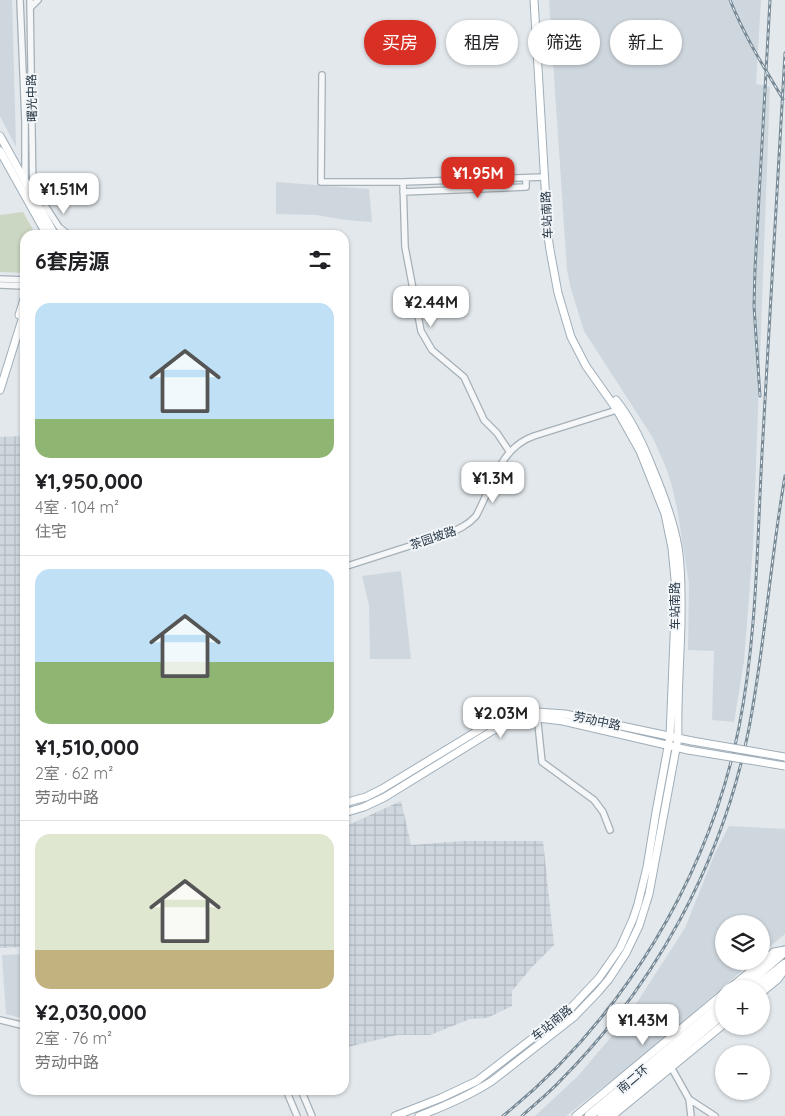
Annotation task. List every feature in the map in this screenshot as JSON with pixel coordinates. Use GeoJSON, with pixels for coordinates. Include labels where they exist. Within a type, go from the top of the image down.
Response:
{"type":"FeatureCollection","features":[{"type":"Feature","properties":{"kind":"highway"},"geometry":{"type":"LineString","coordinates":[[751,980],[785,950]]}},
{"type":"Feature","properties":{"kind":"highway"},"geometry":{"type":"LineString","coordinates":[[765,980],[785,964]]}},
{"type":"Feature","properties":{"kind":"highway","name":"南二环"},"geometry":{"type":"LineString","coordinates":[[589,1116],[715,1011]]}},
{"type":"Feature","properties":{"kind":"highway","name":"南二环"},"geometry":{"type":"LineString","coordinates":[[602,1116],[715,1021]]}},
{"type":"Feature","properties":{"kind":"main road","name":"车站南路"},"geometry":{"type":"LineString","coordinates":[[394,1116],[441,1098],[477,1081],[568,1012],[599,978],[620,948],[640,898],[670,736],[676,590],[672,548],[665,514],[640,450],[620,409],[586,366],[571,337],[558,293],[550,250],[534,0]]}},
{"type":"Feature","properties":{"kind":"main road","name":"车站南路"},"geometry":{"type":"LineString","coordinates":[[419,1116],[481,1089],[492,1081],[574,1016],[608,979],[626,953],[639,926],[649,894],[678,738],[682,591],[678,546],[664,496],[644,448],[579,343],[561,291],[553,251],[538,0]]}},
{"type":"Feature","properties":{"kind":"main road"},"geometry":{"type":"LineString","coordinates":[[0,136],[52,230]]}},
{"type":"Feature","properties":{"kind":"main road"},"geometry":{"type":"LineString","coordinates":[[0,151],[44,230]]}},
{"type":"Feature","properties":{"kind":"main road"},"geometry":{"type":"LineString","coordinates":[[0,376],[20,312]]}},
{"type":"Feature","properties":{"kind":"main road"},"geometry":{"type":"LineString","coordinates":[[0,390],[20,326]]}},
{"type":"Feature","properties":{"kind":"main road","name":"劳动中路"},"geometry":{"type":"LineString","coordinates":[[349,802],[366,797],[382,789],[487,725],[509,717],[565,714],[692,741],[785,758]]}},
{"type":"Feature","properties":{"kind":"main road","name":"劳动中路"},"geometry":{"type":"LineString","coordinates":[[349,812],[364,807],[384,797],[492,731],[508,723],[537,715],[676,748],[785,766]]}},
{"type":"Feature","properties":{"kind":"main road"},"geometry":{"type":"LineString","coordinates":[[740,980],[774,952],[785,950]]}},
{"type":"Feature","properties":{"kind":"main road"},"geometry":{"type":"LineString","coordinates":[[770,986],[785,971]]}},
{"type":"Feature","properties":{"kind":"main road"},"geometry":{"type":"LineString","coordinates":[[576,1116],[715,1000]]}},
{"type":"Feature","properties":{"kind":"main road"},"geometry":{"type":"LineString","coordinates":[[612,1116],[715,1031]]}},
{"type":"Feature","properties":{"kind":"street","name":"曙光中路"},"geometry":{"type":"LineString","coordinates":[[20,0],[25,120],[24,195]]}},
{"type":"Feature","properties":{"kind":"street","name":"曙光中路"},"geometry":{"type":"LineString","coordinates":[[30,0],[34,196]]}},
{"type":"Feature","properties":{"kind":"street"},"geometry":{"type":"LineString","coordinates":[[30,7],[38,0]]}},
{"type":"Feature","properties":{"kind":"street"},"geometry":{"type":"LineString","coordinates":[[322,74],[322,182],[403,182],[545,177]]}},
{"type":"Feature","properties":{"kind":"street"},"geometry":{"type":"LineString","coordinates":[[403,192],[526,187],[526,178]]}},
{"type":"Feature","properties":{"kind":"street"},"geometry":{"type":"LineString","coordinates":[[403,182],[405,247],[421,332],[432,350],[464,377],[484,420],[497,432],[510,451]]}},
{"type":"Feature","properties":{"kind":"street"},"geometry":{"type":"LineString","coordinates":[[46,207],[63,230]]}},
{"type":"Feature","properties":{"kind":"street"},"geometry":{"type":"LineString","coordinates":[[0,279],[20,280]]}},
{"type":"Feature","properties":{"kind":"street"},"geometry":{"type":"LineString","coordinates":[[0,285],[20,286]]}},
{"type":"Feature","properties":{"kind":"street","name":"茶园坡路"},"geometry":{"type":"LineString","coordinates":[[349,565],[461,528],[476,516],[498,468],[510,451],[526,439],[620,409]]}},
{"type":"Feature","properties":{"kind":"street"},"geometry":{"type":"LineString","coordinates":[[537,715],[542,762],[594,800],[603,812],[610,830]]}},
{"type":"Feature","properties":{"kind":"street"},"geometry":{"type":"LineString","coordinates":[[0,1020],[20,1025]]}},
{"type":"Feature","properties":{"kind":"street"},"geometry":{"type":"LineString","coordinates":[[671,1067],[689,1099],[691,1116]]}},
{"type":"Feature","properties":{"kind":"street"},"geometry":{"type":"LineString","coordinates":[[288,1095],[297,1116]]}},
{"type":"Feature","properties":{"kind":"street"},"geometry":{"type":"LineString","coordinates":[[302,1095],[312,1116]]}},
{"type":"Feature","properties":{"kind":"street"},"geometry":{"type":"LineString","coordinates":[[689,1099],[715,1116]]}},
{"type":"Feature","properties":{"kind":"shaded area"},"geometry":{"type":"Polygon","coordinates":[[[0,0],[12,0],[16,147],[0,116],[0,0]]]}},
{"type":"Feature","properties":{"kind":"shaded area"},"geometry":{"type":"Polygon","coordinates":[[[549,0],[761,0],[756,84],[770,87],[753,545],[744,661],[734,722],[712,720],[714,651],[688,650],[689,584],[677,508],[667,470],[653,438],[584,331],[571,289],[567,270],[553,65],[600,65],[600,20],[550,20],[549,0]]]}},
{"type":"Feature","properties":{"kind":"shaded area"},"geometry":{"type":"Polygon","coordinates":[[[276,182],[369,189],[372,222],[316,215],[276,214],[276,182]]]}},
{"type":"Feature","properties":{"kind":"shaded area"},"geometry":{"type":"Polygon","coordinates":[[[20,436],[20,947],[0,948],[0,437],[20,436]]]}},
{"type":"Feature","properties":{"kind":"shaded area"},"geometry":{"type":"Polygon","coordinates":[[[401,571],[411,659],[370,659],[369,605],[362,576],[401,571]]]}},
{"type":"Feature","properties":{"kind":"shaded area"},"geometry":{"type":"Polygon","coordinates":[[[401,801],[411,845],[463,841],[543,841],[554,945],[512,991],[512,1006],[487,1018],[470,1019],[430,1035],[397,1035],[349,1047],[349,825],[401,801]]]}},
{"type":"Feature","properties":{"kind":"shaded area"},"geometry":{"type":"Polygon","coordinates":[[[729,826],[785,829],[785,934],[770,946],[770,915],[715,915],[715,970],[743,970],[731,980],[715,980],[715,994],[653,1048],[566,1116],[535,1116],[578,1076],[627,1018],[685,928],[715,853],[729,826]]]}},
{"type":"Feature","properties":{"kind":"shaded area"},"geometry":{"type":"Polygon","coordinates":[[[20,954],[20,1018],[6,1014],[2,955],[20,954]]]}},
{"type":"Feature","properties":{"kind":"green space"},"geometry":{"type":"Polygon","coordinates":[[[23,212],[33,230],[20,230],[20,273],[0,272],[0,215],[23,212]]]}},
{"type":"Feature","properties":{"kind":"railway"},"geometry":{"type":"LineString","coordinates":[[730,0],[748,38],[783,99]]}},
{"type":"Feature","properties":{"kind":"railway"},"geometry":{"type":"LineString","coordinates":[[760,396],[754,306],[770,0]]}},
{"type":"Feature","properties":{"kind":"railway"},"geometry":{"type":"LineString","coordinates":[[503,1116],[546,1078],[586,1036],[622,990],[654,942],[683,891],[706,838],[725,783],[739,727],[750,655],[756,582],[785,53]]}},
{"type":"Feature","properties":{"kind":"railway"},"geometry":{"type":"LineString","coordinates":[[522,1116],[561,1080],[595,1043],[626,1004],[680,920],[702,876],[721,830],[736,782],[754,701],[785,476]]}}]}
